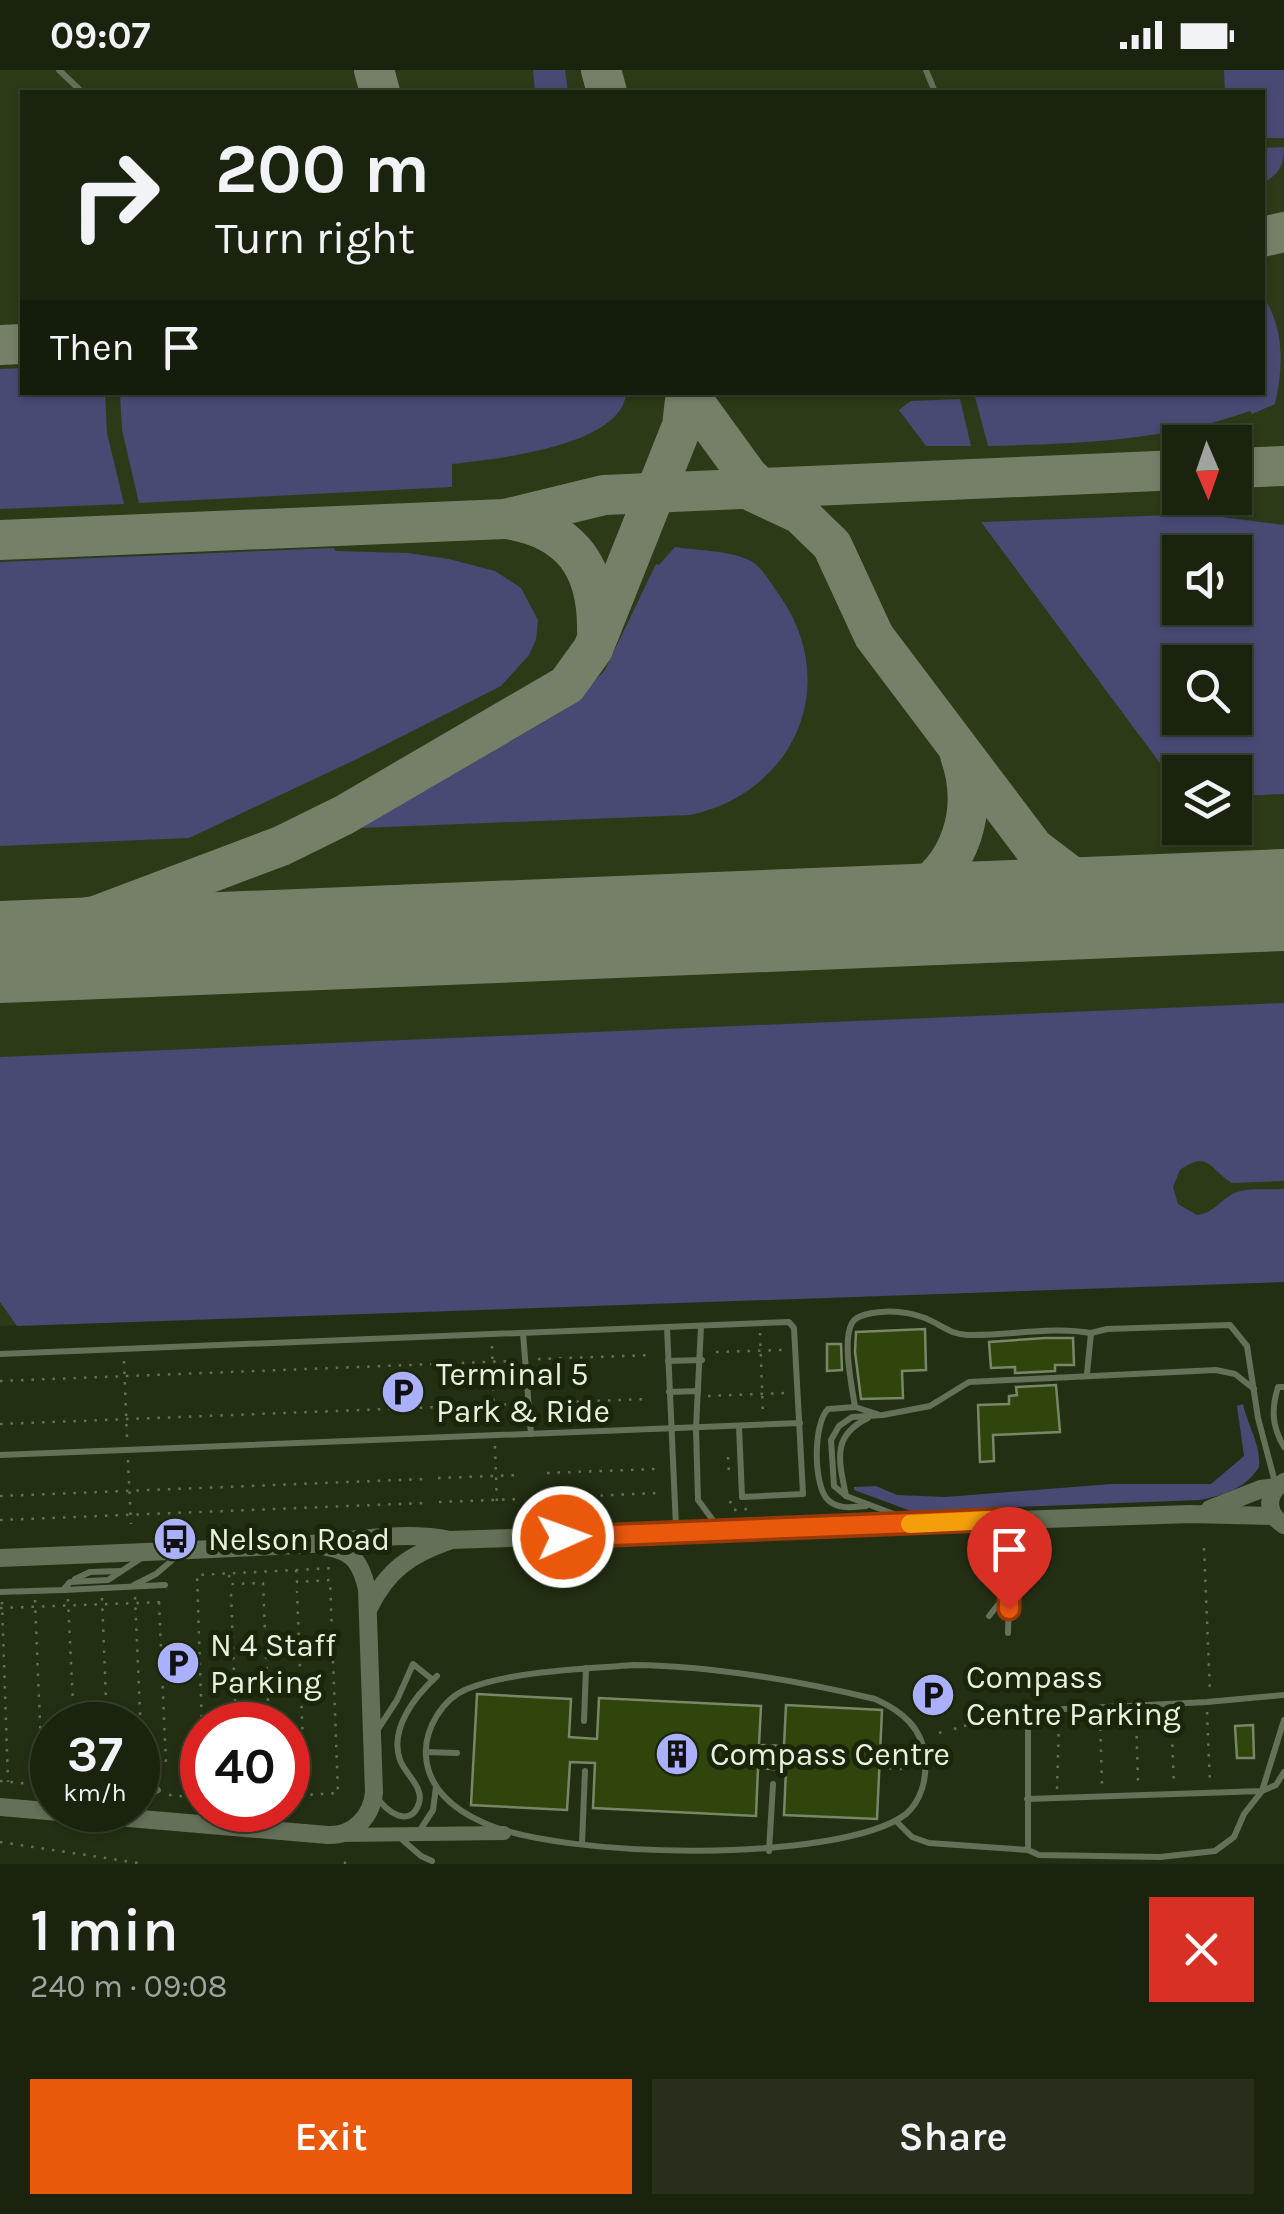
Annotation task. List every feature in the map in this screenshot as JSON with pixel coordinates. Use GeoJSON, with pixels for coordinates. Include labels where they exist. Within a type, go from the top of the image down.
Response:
{"type":"FeatureCollection","features":[{"type":"Feature","properties":{"kind":"street"},"geometry":{"type":"LineString","coordinates":[[1190,1514],[1280,1484]]}},
{"type":"Feature","properties":{"kind":"street"},"geometry":{"type":"LineString","coordinates":[[1278,1521],[1269,1504],[1280,1484]]}},
{"type":"Feature","properties":{"kind":"street"},"geometry":{"type":"LineString","coordinates":[[0,1558],[432,1536],[450,1540],[675,1534],[1005,1519],[1190,1514],[1278,1521]]}},
{"type":"Feature","properties":{"kind":"street"},"geometry":{"type":"LineString","coordinates":[[368,1608],[399,1564],[450,1540]]}},
{"type":"Feature","properties":{"kind":"street"},"geometry":{"type":"LineString","coordinates":[[307,1544],[345,1550],[364,1574],[374,1792],[379,1820],[397,1835]]}},
{"type":"Feature","properties":{"kind":"street"},"geometry":{"type":"LineString","coordinates":[[340,1836],[366,1816],[374,1792]]}},
{"type":"Feature","properties":{"kind":"street"},"geometry":{"type":"LineString","coordinates":[[0,1807],[30,1809]]}},
{"type":"Feature","properties":{"kind":"street"},"geometry":{"type":"LineString","coordinates":[[160,1818],[340,1836],[504,1833]]}},
{"type":"Feature","properties":{"kind":"lane"},"geometry":{"type":"LineString","coordinates":[[59,70],[80,90]]}},
{"type":"Feature","properties":{"kind":"lane"},"geometry":{"type":"LineString","coordinates":[[854,1408],[850,1326],[856,1318],[868,1314],[908,1314],[928,1319],[944,1330],[969,1335],[1230,1325],[1247,1346],[1254,1389],[1280,1484]]}},
{"type":"Feature","properties":{"kind":"lane"},"geometry":{"type":"LineString","coordinates":[[0,1354],[789,1322],[794,1328],[803,1494],[742,1497],[739,1426]]}},
{"type":"Feature","properties":{"kind":"lane"},"geometry":{"type":"LineString","coordinates":[[701,1326],[702,1394],[696,1428],[698,1500],[722,1531]]}},
{"type":"Feature","properties":{"kind":"lane"},"geometry":{"type":"LineString","coordinates":[[666,1327],[674,1428],[675,1534]]}},
{"type":"Feature","properties":{"kind":"lane"},"geometry":{"type":"LineString","coordinates":[[1086,1375],[1091,1332]]}},
{"type":"Feature","properties":{"kind":"lane"},"geometry":{"type":"LineString","coordinates":[[523,1333],[531,1434]]}},
{"type":"Feature","properties":{"kind":"lane"},"geometry":{"type":"LineString","coordinates":[[668,1361],[702,1360]]}},
{"type":"Feature","properties":{"kind":"lane"},"geometry":{"type":"LineString","coordinates":[[917,1524],[846,1496],[834,1486],[830,1440],[852,1416],[930,1406],[969,1382],[1216,1370],[1236,1374],[1254,1389]]}},
{"type":"Feature","properties":{"kind":"lane"},"geometry":{"type":"LineString","coordinates":[[1284,1387],[1278,1387],[1272,1417],[1284,1447]]}},
{"type":"Feature","properties":{"kind":"lane"},"geometry":{"type":"LineString","coordinates":[[669,1392],[702,1394]]}},
{"type":"Feature","properties":{"kind":"lane"},"geometry":{"type":"LineString","coordinates":[[872,1506],[840,1508],[825,1497],[819,1476],[820,1417],[828,1409],[854,1408],[879,1415]]}},
{"type":"Feature","properties":{"kind":"lane"},"geometry":{"type":"LineString","coordinates":[[0,1455],[800,1424]]}},
{"type":"Feature","properties":{"kind":"lane"},"geometry":{"type":"LineString","coordinates":[[989,1616],[1001,1601],[1005,1519]]}},
{"type":"Feature","properties":{"kind":"lane"},"geometry":{"type":"LineString","coordinates":[[1005,1519],[1008,1633]]}},
{"type":"Feature","properties":{"kind":"lane"},"geometry":{"type":"LineString","coordinates":[[128,1587],[156,1574],[182,1551]]}},
{"type":"Feature","properties":{"kind":"lane"},"geometry":{"type":"LineString","coordinates":[[66,1594],[70,1582],[90,1572],[122,1571],[149,1552]]}},
{"type":"Feature","properties":{"kind":"lane"},"geometry":{"type":"LineString","coordinates":[[1,1596],[165,1585]]}},
{"type":"Feature","properties":{"kind":"lane"},"geometry":{"type":"LineString","coordinates":[[373,1735],[397,1700],[413,1664],[435,1678],[408,1709],[399,1732],[400,1760],[420,1792],[418,1806],[409,1815],[394,1815],[374,1792]]}},
{"type":"Feature","properties":{"kind":"lane"},"geometry":{"type":"LineString","coordinates":[[678,1666],[726,1671],[829,1688],[888,1704],[918,1730],[925,1758],[920,1796],[908,1813],[864,1834],[768,1851],[672,1853],[504,1833],[465,1814],[436,1786],[429,1773],[427,1737],[452,1698],[467,1689],[586,1668],[678,1666]]}},
{"type":"Feature","properties":{"kind":"lane"},"geometry":{"type":"LineString","coordinates":[[584,1722],[586,1668]]}},
{"type":"Feature","properties":{"kind":"lane"},"geometry":{"type":"LineString","coordinates":[[982,1713],[1284,1695]]}},
{"type":"Feature","properties":{"kind":"lane"},"geometry":{"type":"LineString","coordinates":[[1028,1709],[1028,1850]]}},
{"type":"Feature","properties":{"kind":"lane"},"geometry":{"type":"LineString","coordinates":[[896,1821],[912,1837],[929,1843],[1028,1850],[1038,1855],[1209,1854],[1228,1843],[1262,1791],[1284,1720]]}},
{"type":"Feature","properties":{"kind":"lane"},"geometry":{"type":"LineString","coordinates":[[426,1752],[456,1753]]}},
{"type":"Feature","properties":{"kind":"lane"},"geometry":{"type":"LineString","coordinates":[[582,1844],[585,1771]]}},
{"type":"Feature","properties":{"kind":"lane"},"geometry":{"type":"LineString","coordinates":[[1027,1799],[1262,1791],[1276,1785],[1284,1772]]}},
{"type":"Feature","properties":{"kind":"lane"},"geometry":{"type":"LineString","coordinates":[[768,1851],[774,1784]]}},
{"type":"Feature","properties":{"kind":"lane"},"geometry":{"type":"LineString","coordinates":[[414,1835],[428,1822],[436,1786]]}},
{"type":"Feature","properties":{"kind":"lane"},"geometry":{"type":"LineString","coordinates":[[397,1835],[432,1861]]}},
{"type":"Feature","properties":{"kind":"path"},"geometry":{"type":"LineString","coordinates":[[760,1324],[764,1425]]}},
{"type":"Feature","properties":{"kind":"path"},"geometry":{"type":"LineString","coordinates":[[491,1334],[497,1502]]}},
{"type":"Feature","properties":{"kind":"path"},"geometry":{"type":"LineString","coordinates":[[124,1349],[131,1524]]}},
{"type":"Feature","properties":{"kind":"path"},"geometry":{"type":"LineString","coordinates":[[716,1352],[789,1349]]}},
{"type":"Feature","properties":{"kind":"path"},"geometry":{"type":"LineString","coordinates":[[538,1359],[653,1355]]}},
{"type":"Feature","properties":{"kind":"path"},"geometry":{"type":"LineString","coordinates":[[0,1381],[511,1361]]}},
{"type":"Feature","properties":{"kind":"path"},"geometry":{"type":"LineString","coordinates":[[702,1394],[787,1393]]}},
{"type":"Feature","properties":{"kind":"path"},"geometry":{"type":"LineString","coordinates":[[545,1403],[647,1399]]}},
{"type":"Feature","properties":{"kind":"path"},"geometry":{"type":"LineString","coordinates":[[0,1424],[517,1404]]}},
{"type":"Feature","properties":{"kind":"path"},"geometry":{"type":"LineString","coordinates":[[548,1473],[655,1469]]}},
{"type":"Feature","properties":{"kind":"path"},"geometry":{"type":"LineString","coordinates":[[438,1478],[520,1475]]}},
{"type":"Feature","properties":{"kind":"path"},"geometry":{"type":"LineString","coordinates":[[0,1496],[424,1479]]}},
{"type":"Feature","properties":{"kind":"path"},"geometry":{"type":"LineString","coordinates":[[548,1498],[656,1493]]}},
{"type":"Feature","properties":{"kind":"path"},"geometry":{"type":"LineString","coordinates":[[439,1502],[521,1499]]}},
{"type":"Feature","properties":{"kind":"path"},"geometry":{"type":"LineString","coordinates":[[0,1520],[424,1503]]}},
{"type":"Feature","properties":{"kind":"path"},"geometry":{"type":"LineString","coordinates":[[1204,1548],[1210,1694],[1206,1694]]}},
{"type":"Feature","properties":{"kind":"path"},"geometry":{"type":"LineString","coordinates":[[201,1702],[197,1575],[336,1568]]}},
{"type":"Feature","properties":{"kind":"path"},"geometry":{"type":"LineString","coordinates":[[296,1570],[297,1582],[330,1580],[338,1793],[306,1794],[297,1591]]}},
{"type":"Feature","properties":{"kind":"path"},"geometry":{"type":"LineString","coordinates":[[229,1574],[230,1584],[264,1583],[268,1702]]}},
{"type":"Feature","properties":{"kind":"path"},"geometry":{"type":"LineString","coordinates":[[35,1591],[39,1702]]}},
{"type":"Feature","properties":{"kind":"path"},"geometry":{"type":"LineString","coordinates":[[66,1594],[73,1702]]}},
{"type":"Feature","properties":{"kind":"path"},"geometry":{"type":"LineString","coordinates":[[230,1594],[235,1702]]}},
{"type":"Feature","properties":{"kind":"path"},"geometry":{"type":"LineString","coordinates":[[1,1596],[8,1782]]}},
{"type":"Feature","properties":{"kind":"path"},"geometry":{"type":"LineString","coordinates":[[135,1596],[140,1702]]}},
{"type":"Feature","properties":{"kind":"path"},"geometry":{"type":"LineString","coordinates":[[102,1597],[106,1702]]}},
{"type":"Feature","properties":{"kind":"path"},"geometry":{"type":"LineString","coordinates":[[159,1602],[166,1764]]}},
{"type":"Feature","properties":{"kind":"path"},"geometry":{"type":"LineString","coordinates":[[1,1608],[166,1602]]}},
{"type":"Feature","properties":{"kind":"path"},"geometry":{"type":"LineString","coordinates":[[1056,1798],[1060,1708]]}},
{"type":"Feature","properties":{"kind":"path"},"geometry":{"type":"LineString","coordinates":[[1207,1710],[1210,1785]]}},
{"type":"Feature","properties":{"kind":"path"},"geometry":{"type":"LineString","coordinates":[[1174,1788],[1171,1712],[1178,1711]]}},
{"type":"Feature","properties":{"kind":"path"},"geometry":{"type":"LineString","coordinates":[[1125,1714],[1139,1713],[1138,1789]]}},
{"type":"Feature","properties":{"kind":"path"},"geometry":{"type":"LineString","coordinates":[[1100,1715],[1102,1790]]}},
{"type":"Feature","properties":{"kind":"path"},"geometry":{"type":"LineString","coordinates":[[954,1729],[978,1722]]}},
{"type":"Feature","properties":{"kind":"path"},"geometry":{"type":"LineString","coordinates":[[879,1768],[901,1769],[902,1750],[911,1742]]}},
{"type":"Feature","properties":{"kind":"path"},"geometry":{"type":"LineString","coordinates":[[0,1781],[30,1784]]}},
{"type":"Feature","properties":{"kind":"path"},"geometry":{"type":"LineString","coordinates":[[0,1842],[146,1864]]}},
{"type":"Feature","properties":{"kind":"shaded area"},"geometry":{"type":"Polygon","coordinates":[[[0,70],[1284,70],[1284,1280],[0,1326],[0,70]]]}},
{"type":"Feature","properties":{"kind":"shaded area"},"geometry":{"type":"Polygon","coordinates":[[[533,70],[565,70],[568,90],[535,90],[533,70]]]}},
{"type":"Feature","properties":{"kind":"shaded area"},"geometry":{"type":"Polygon","coordinates":[[[1224,70],[1284,70],[1284,138],[1265,138],[1265,90],[1225,90],[1224,70]]]}},
{"type":"Feature","properties":{"kind":"shaded area"},"geometry":{"type":"Polygon","coordinates":[[[1284,147],[1280,169],[1265,182],[1265,148],[1284,147]]]}},
{"type":"Feature","properties":{"kind":"shaded area"},"geometry":{"type":"Polygon","coordinates":[[[1265,299],[1275,321],[1280,347],[1275,404],[1252,414],[1250,411],[1202,425],[1162,425],[1162,434],[1087,442],[988,446],[975,395],[1265,395],[1265,299]]]}},
{"type":"Feature","properties":{"kind":"shaded area"},"geometry":{"type":"Polygon","coordinates":[[[20,368],[20,395],[105,395],[107,433],[124,504],[0,509],[0,369],[20,368]]]}},
{"type":"Feature","properties":{"kind":"shaded area"},"geometry":{"type":"Polygon","coordinates":[[[120,395],[625,395],[619,411],[603,426],[580,438],[524,454],[452,464],[452,487],[139,503],[122,430],[120,395]]]}},
{"type":"Feature","properties":{"kind":"shaded area"},"geometry":{"type":"Polygon","coordinates":[[[960,399],[971,446],[926,446],[899,410],[911,401],[960,399]]]}},
{"type":"Feature","properties":{"kind":"shaded area"},"geometry":{"type":"Polygon","coordinates":[[[1207,515],[1284,525],[1284,794],[1252,795],[1252,755],[1162,755],[1162,766],[981,522],[1207,515]]]}},
{"type":"Feature","properties":{"kind":"shaded area"},"geometry":{"type":"Polygon","coordinates":[[[675,547],[751,561],[780,596],[798,630],[807,665],[806,699],[797,731],[781,760],[757,784],[726,803],[690,815],[360,828],[571,706],[605,670],[656,564],[675,547]]]}},
{"type":"Feature","properties":{"kind":"shaded area"},"geometry":{"type":"Polygon","coordinates":[[[334,548],[408,553],[495,571],[521,588],[538,620],[536,640],[529,655],[501,686],[189,838],[0,846],[0,562],[334,548]]]}},
{"type":"Feature","properties":{"kind":"shaded area"},"geometry":{"type":"Polygon","coordinates":[[[1284,1003],[1284,1181],[1232,1183],[1209,1164],[1197,1161],[1180,1170],[1173,1187],[1178,1204],[1197,1215],[1241,1191],[1284,1189],[1284,1282],[17,1326],[0,1302],[0,1057],[1284,1003]]]}},
{"type":"Feature","properties":{"kind":"shaded area"},"geometry":{"type":"Polygon","coordinates":[[[1243,1404],[1259,1467],[1241,1486],[1200,1500],[911,1511],[854,1490],[876,1486],[897,1495],[945,1497],[1111,1484],[1211,1484],[1244,1456],[1237,1406],[1243,1404]]]}},
{"type":"Feature","properties":{"kind":"building"},"geometry":{"type":"Polygon","coordinates":[[[925,1329],[926,1370],[902,1371],[903,1398],[861,1399],[856,1332],[925,1329]]]}},
{"type":"Feature","properties":{"kind":"building"},"geometry":{"type":"Polygon","coordinates":[[[1073,1338],[1074,1365],[1055,1365],[1055,1371],[1015,1373],[1015,1367],[991,1368],[989,1342],[1073,1338]]]}},
{"type":"Feature","properties":{"kind":"building"},"geometry":{"type":"Polygon","coordinates":[[[827,1344],[841,1344],[842,1370],[827,1371],[827,1344]]]}},
{"type":"Feature","properties":{"kind":"building"},"geometry":{"type":"Polygon","coordinates":[[[1056,1385],[1060,1432],[993,1435],[994,1461],[980,1462],[978,1405],[1009,1404],[1009,1396],[1017,1395],[1016,1387],[1056,1385]]]}},
{"type":"Feature","properties":{"kind":"building","name":"Compass Centre"},"geometry":{"type":"Polygon","coordinates":[[[477,1694],[571,1699],[569,1737],[597,1739],[599,1698],[761,1706],[759,1745],[784,1746],[786,1705],[882,1710],[877,1819],[784,1815],[786,1770],[758,1768],[756,1816],[593,1808],[595,1763],[570,1762],[567,1810],[471,1805],[477,1694]]]}},
{"type":"Feature","properties":{"kind":"building"},"geometry":{"type":"Polygon","coordinates":[[[1253,1725],[1254,1758],[1237,1758],[1235,1726],[1253,1725]]]}},
{"type":"Feature","properties":{"kind":"taxiway"},"geometry":{"type":"LineString","coordinates":[[374,70],[379,90]]}},
{"type":"Feature","properties":{"kind":"taxiway"},"geometry":{"type":"LineString","coordinates":[[601,70],[606,90]]}},
{"type":"Feature","properties":{"kind":"taxiway"},"geometry":{"type":"LineString","coordinates":[[1265,236],[1284,232]]}},
{"type":"Feature","properties":{"kind":"taxiway"},"geometry":{"type":"LineString","coordinates":[[0,345],[20,344]]}},
{"type":"Feature","properties":{"kind":"taxiway"},"geometry":{"type":"LineString","coordinates":[[0,936],[98,915],[281,846],[344,815],[567,685],[593,649],[682,426],[686,395]]}},
{"type":"Feature","properties":{"kind":"taxiway"},"geometry":{"type":"LineString","coordinates":[[689,395],[748,476],[772,499]]}},
{"type":"Feature","properties":{"kind":"taxiway"},"geometry":{"type":"LineString","coordinates":[[1252,467],[1284,466]]}},
{"type":"Feature","properties":{"kind":"taxiway"},"geometry":{"type":"LineString","coordinates":[[0,540],[505,519],[604,495],[1162,471]]}},
{"type":"Feature","properties":{"kind":"taxiway"},"geometry":{"type":"LineString","coordinates":[[755,493],[800,514],[832,545],[874,636],[1034,848],[1080,883],[1099,892],[1157,906]]}},
{"type":"Feature","properties":{"kind":"taxiway"},"geometry":{"type":"LineString","coordinates":[[506,519],[548,532],[576,555],[592,588],[597,631]]}},
{"type":"Feature","properties":{"kind":"taxiway"},"geometry":{"type":"LineString","coordinates":[[859,918],[910,897],[928,885],[954,854],[962,835],[968,796],[960,755]]}},
{"type":"Feature","properties":{"kind":"taxiway"},"geometry":{"type":"LineString","coordinates":[[1280,901],[1284,899]]}},
{"type":"Feature","properties":{"kind":"runway"},"geometry":{"type":"LineString","coordinates":[[0,952],[1284,900]]}},
{"type":"Feature","properties":{"kind":"slow traffic"},"geometry":{"type":"LineString","coordinates":[[910,1524],[1011,1519],[1011,1526]]}},
{"type":"Feature","properties":{"kind":"place","name":"Terminal 5 Park & Ride"},"geometry":{"type":"Point","coordinates":[403,1392]}},
{"type":"Feature","properties":{"kind":"place","name":"Nelson Road"},"geometry":{"type":"Point","coordinates":[175,1539]}},
{"type":"Feature","properties":{"kind":"place","name":"N 4 Staff Parking"},"geometry":{"type":"Point","coordinates":[178,1663]}},
{"type":"Feature","properties":{"kind":"place","name":"Compass Centre Parking"},"geometry":{"type":"Point","coordinates":[933,1695]}},
{"type":"Feature","properties":{"kind":"place","name":"Compass Centre"},"geometry":{"type":"Point","coordinates":[677,1754]}},
{"type":"Feature","properties":{"kind":"route"},"geometry":{"type":"LineString","coordinates":[[563,1537],[1011,1519],[1009,1609]]}}]}
